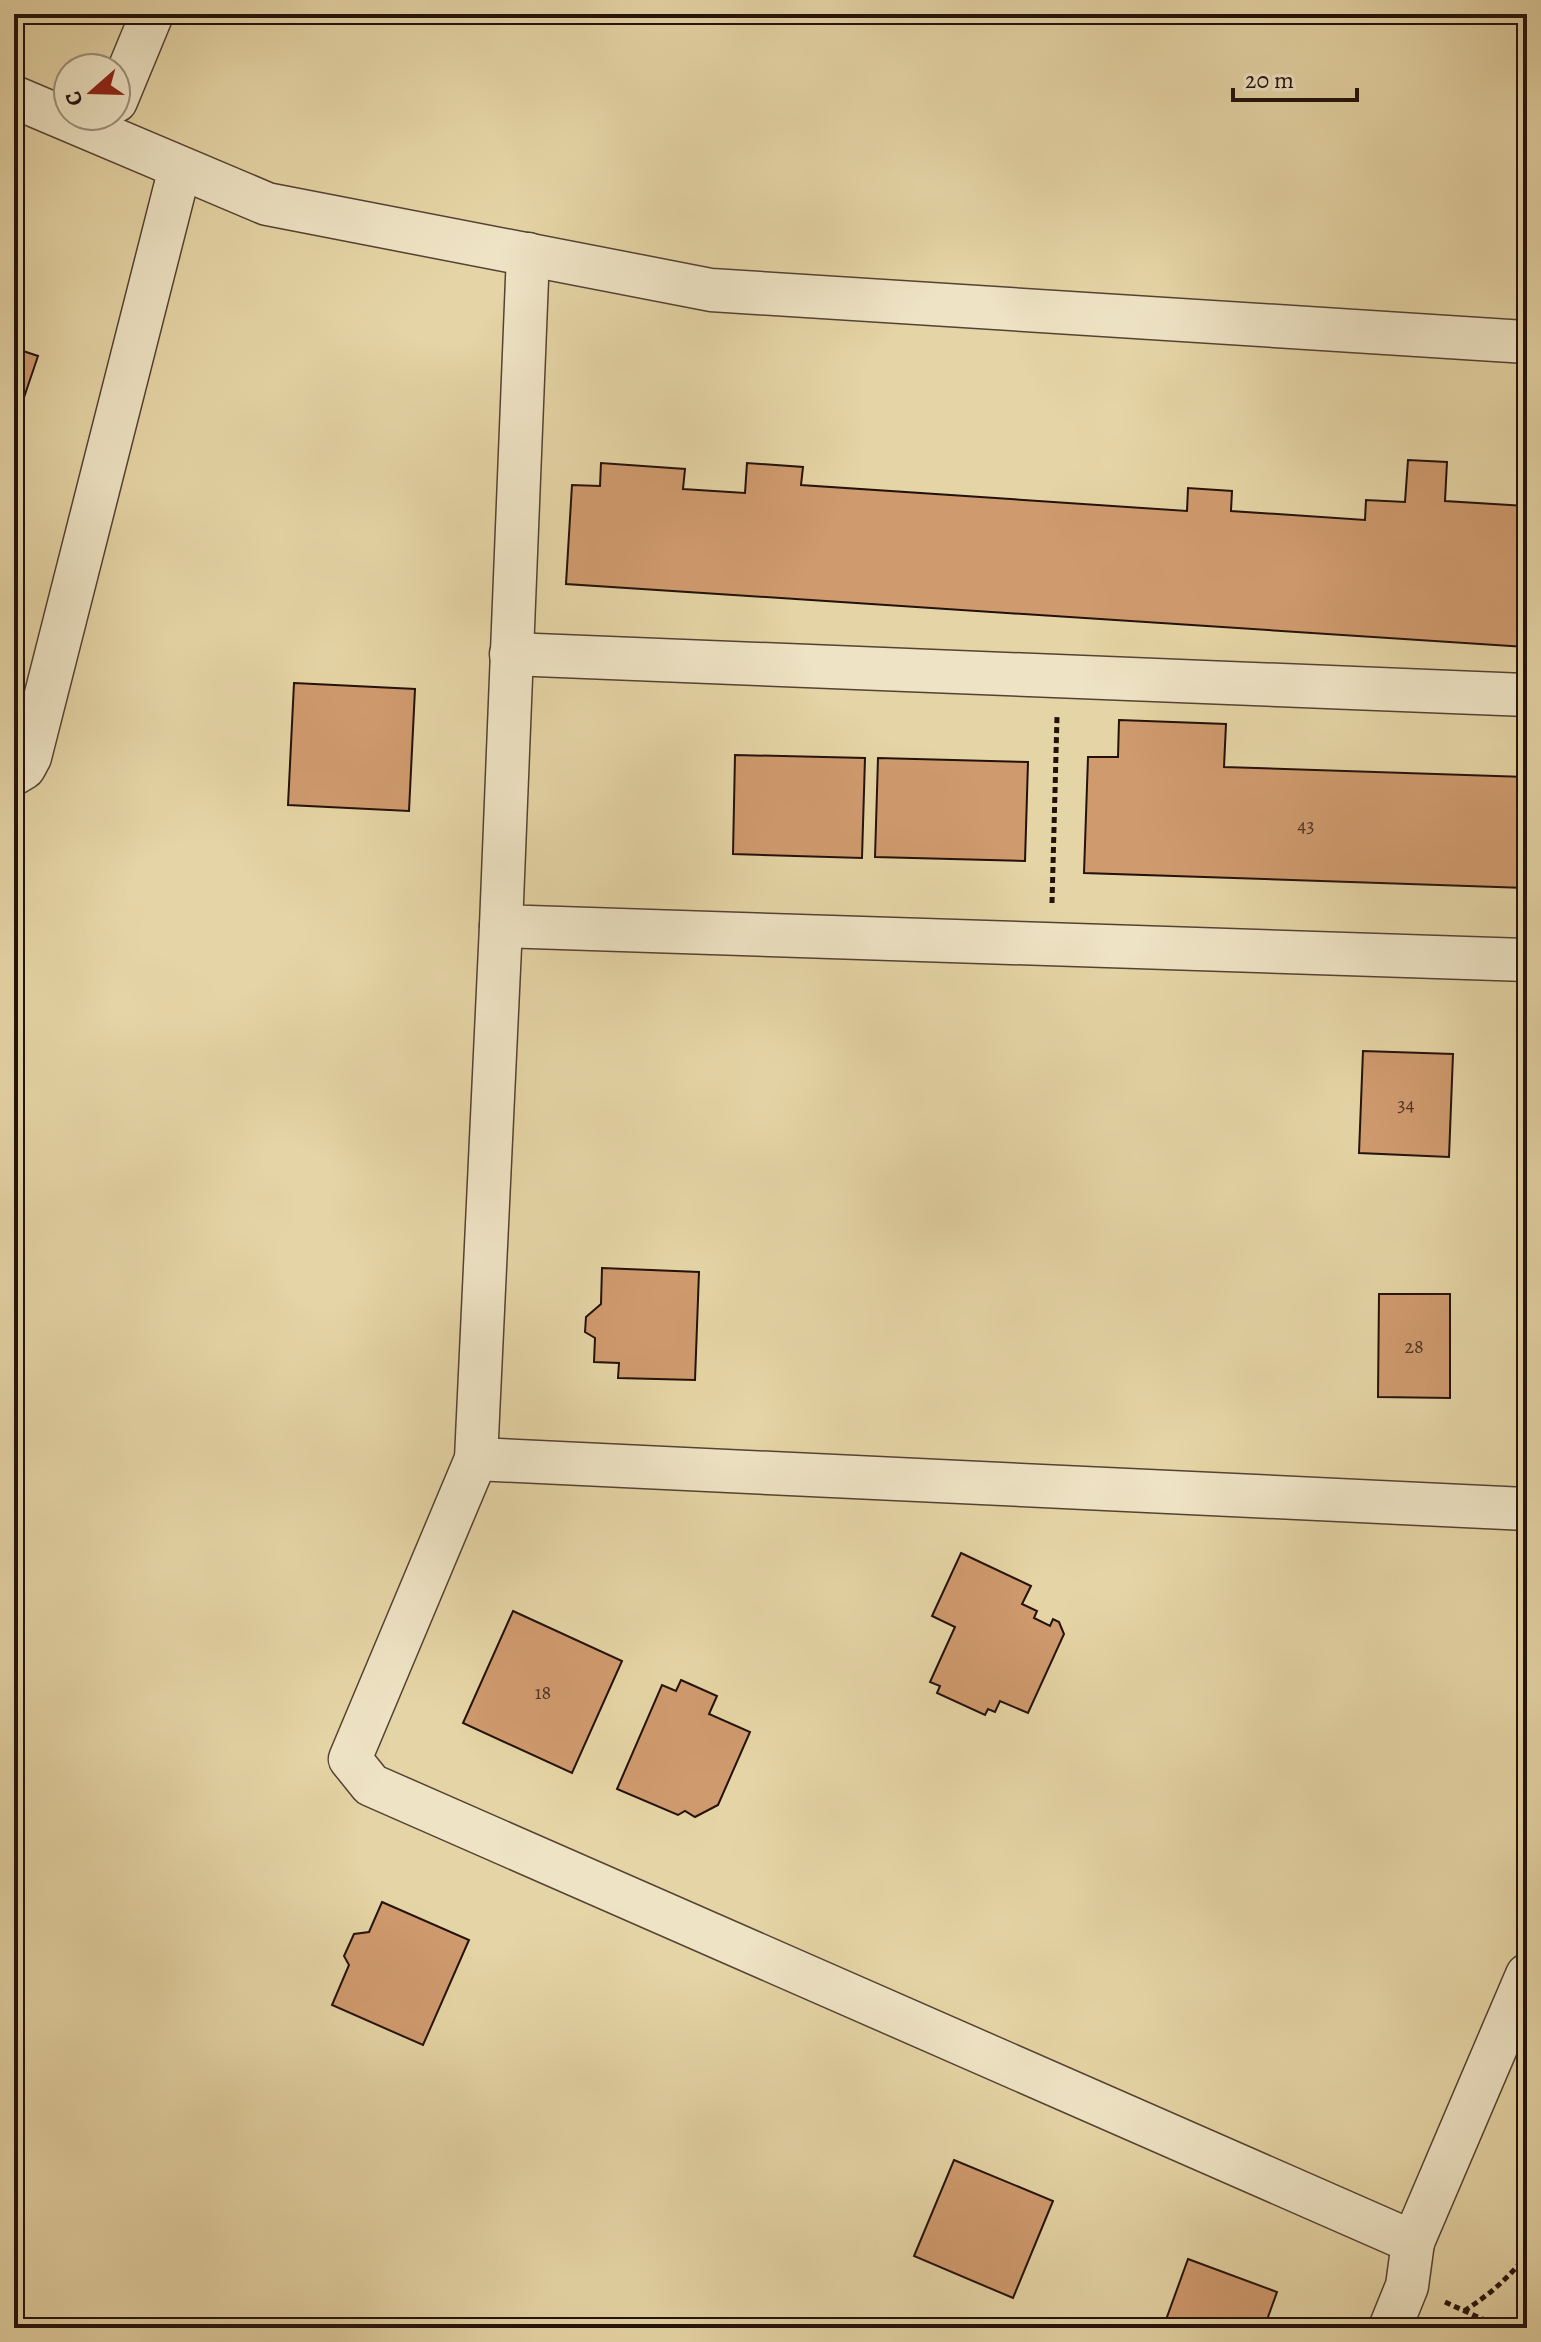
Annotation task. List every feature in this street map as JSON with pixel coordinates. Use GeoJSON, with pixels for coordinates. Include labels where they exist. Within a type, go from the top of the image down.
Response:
{"type":"FeatureCollection","features":[{"type":"Feature","properties":{"kind":"street"},"geometry":{"type":"LineString","coordinates":[[132,62],[152,14]]}},
{"type":"Feature","properties":{"kind":"street"},"geometry":{"type":"LineString","coordinates":[[14,97],[52,105]]}},
{"type":"Feature","properties":{"kind":"street"},"geometry":{"type":"LineString","coordinates":[[130,132],[180,168],[267,204],[711,290],[1527,342]]}},
{"type":"Feature","properties":{"kind":"street"},"geometry":{"type":"LineString","coordinates":[[14,774],[24,768],[30,757],[180,168]]}},
{"type":"Feature","properties":{"kind":"street"},"geometry":{"type":"LineString","coordinates":[[528,254],[476,1459],[350,1759],[371,1785],[1413,2242]]}},
{"type":"Feature","properties":{"kind":"street"},"geometry":{"type":"LineString","coordinates":[[511,654],[1527,695]]}},
{"type":"Feature","properties":{"kind":"street"},"geometry":{"type":"LineString","coordinates":[[501,926],[1527,960]]}},
{"type":"Feature","properties":{"kind":"street"},"geometry":{"type":"LineString","coordinates":[[476,1459],[1527,1509]]}},
{"type":"Feature","properties":{"kind":"street"},"geometry":{"type":"LineString","coordinates":[[1390,2328],[1407,2286],[1413,2242],[1527,1975]]}},
{"type":"Feature","properties":{"kind":"path"},"geometry":{"type":"LineString","coordinates":[[1051,944],[1058,676]]}},
{"type":"Feature","properties":{"kind":"path"},"geometry":{"type":"LineString","coordinates":[[1464,2311],[1485,2298],[1511,2275],[1527,2254]]}},
{"type":"Feature","properties":{"kind":"path"},"geometry":{"type":"LineString","coordinates":[[1407,2286],[1502,2328]]}},
{"type":"Feature","properties":{"kind":"building"},"geometry":{"type":"Polygon","coordinates":[[[14,348],[38,356],[14,427],[14,348]]]}},
{"type":"Feature","properties":{"kind":"building"},"geometry":{"type":"Polygon","coordinates":[[[1408,460],[1447,462],[1445,501],[1527,506],[1527,647],[566,584],[572,485],[600,486],[601,463],[685,469],[683,489],[745,493],[747,463],[803,467],[801,485],[1187,511],[1188,488],[1232,491],[1231,511],[1365,520],[1366,500],[1405,502],[1408,460]]]}},
{"type":"Feature","properties":{"kind":"building"},"geometry":{"type":"Polygon","coordinates":[[[14,520],[24,524],[14,553],[14,520]]]}},
{"type":"Feature","properties":{"kind":"building"},"geometry":{"type":"Polygon","coordinates":[[[294,683],[415,689],[409,811],[288,805],[294,683]]]}},
{"type":"Feature","properties":{"kind":"building"},"geometry":{"type":"Polygon","coordinates":[[[1119,720],[1226,724],[1224,767],[1527,777],[1527,888],[1084,873],[1088,757],[1118,757],[1119,720]]]}},
{"type":"Feature","properties":{"kind":"building"},"geometry":{"type":"Polygon","coordinates":[[[735,755],[865,758],[862,858],[733,854],[735,755]]]}},
{"type":"Feature","properties":{"kind":"building"},"geometry":{"type":"Polygon","coordinates":[[[878,758],[1028,762],[1025,861],[875,857],[878,758]]]}},
{"type":"Feature","properties":{"kind":"building"},"geometry":{"type":"Polygon","coordinates":[[[1363,1051],[1453,1054],[1449,1157],[1359,1153],[1363,1051]]]}},
{"type":"Feature","properties":{"kind":"building"},"geometry":{"type":"Polygon","coordinates":[[[602,1268],[699,1272],[695,1380],[618,1378],[619,1363],[594,1362],[595,1338],[585,1332],[586,1317],[601,1304],[602,1268]]]}},
{"type":"Feature","properties":{"kind":"building"},"geometry":{"type":"Polygon","coordinates":[[[1379,1294],[1450,1294],[1450,1398],[1378,1397],[1379,1294]]]}},
{"type":"Feature","properties":{"kind":"building"},"geometry":{"type":"Polygon","coordinates":[[[961,1553],[1031,1586],[1022,1604],[1037,1611],[1034,1618],[1050,1626],[1053,1619],[1059,1622],[1064,1634],[1028,1713],[1000,1701],[995,1712],[988,1709],[985,1715],[937,1693],[940,1686],[930,1682],[955,1627],[932,1616],[961,1553]]]}},
{"type":"Feature","properties":{"kind":"building"},"geometry":{"type":"Polygon","coordinates":[[[513,1611],[622,1661],[572,1773],[463,1723],[513,1611]]]}},
{"type":"Feature","properties":{"kind":"building"},"geometry":{"type":"Polygon","coordinates":[[[681,1680],[717,1696],[709,1714],[750,1732],[718,1805],[695,1817],[685,1811],[678,1815],[617,1789],[662,1685],[676,1691],[681,1680]]]}},
{"type":"Feature","properties":{"kind":"building"},"geometry":{"type":"Polygon","coordinates":[[[382,1902],[469,1940],[423,2045],[332,2005],[349,1965],[344,1956],[354,1934],[369,1932],[382,1902]]]}},
{"type":"Feature","properties":{"kind":"building"},"geometry":{"type":"Polygon","coordinates":[[[954,2160],[1053,2201],[1013,2298],[914,2256],[954,2160]]]}},
{"type":"Feature","properties":{"kind":"building"},"geometry":{"type":"Polygon","coordinates":[[[1188,2259],[1277,2292],[1264,2328],[1163,2328],[1188,2259]]]}}]}
